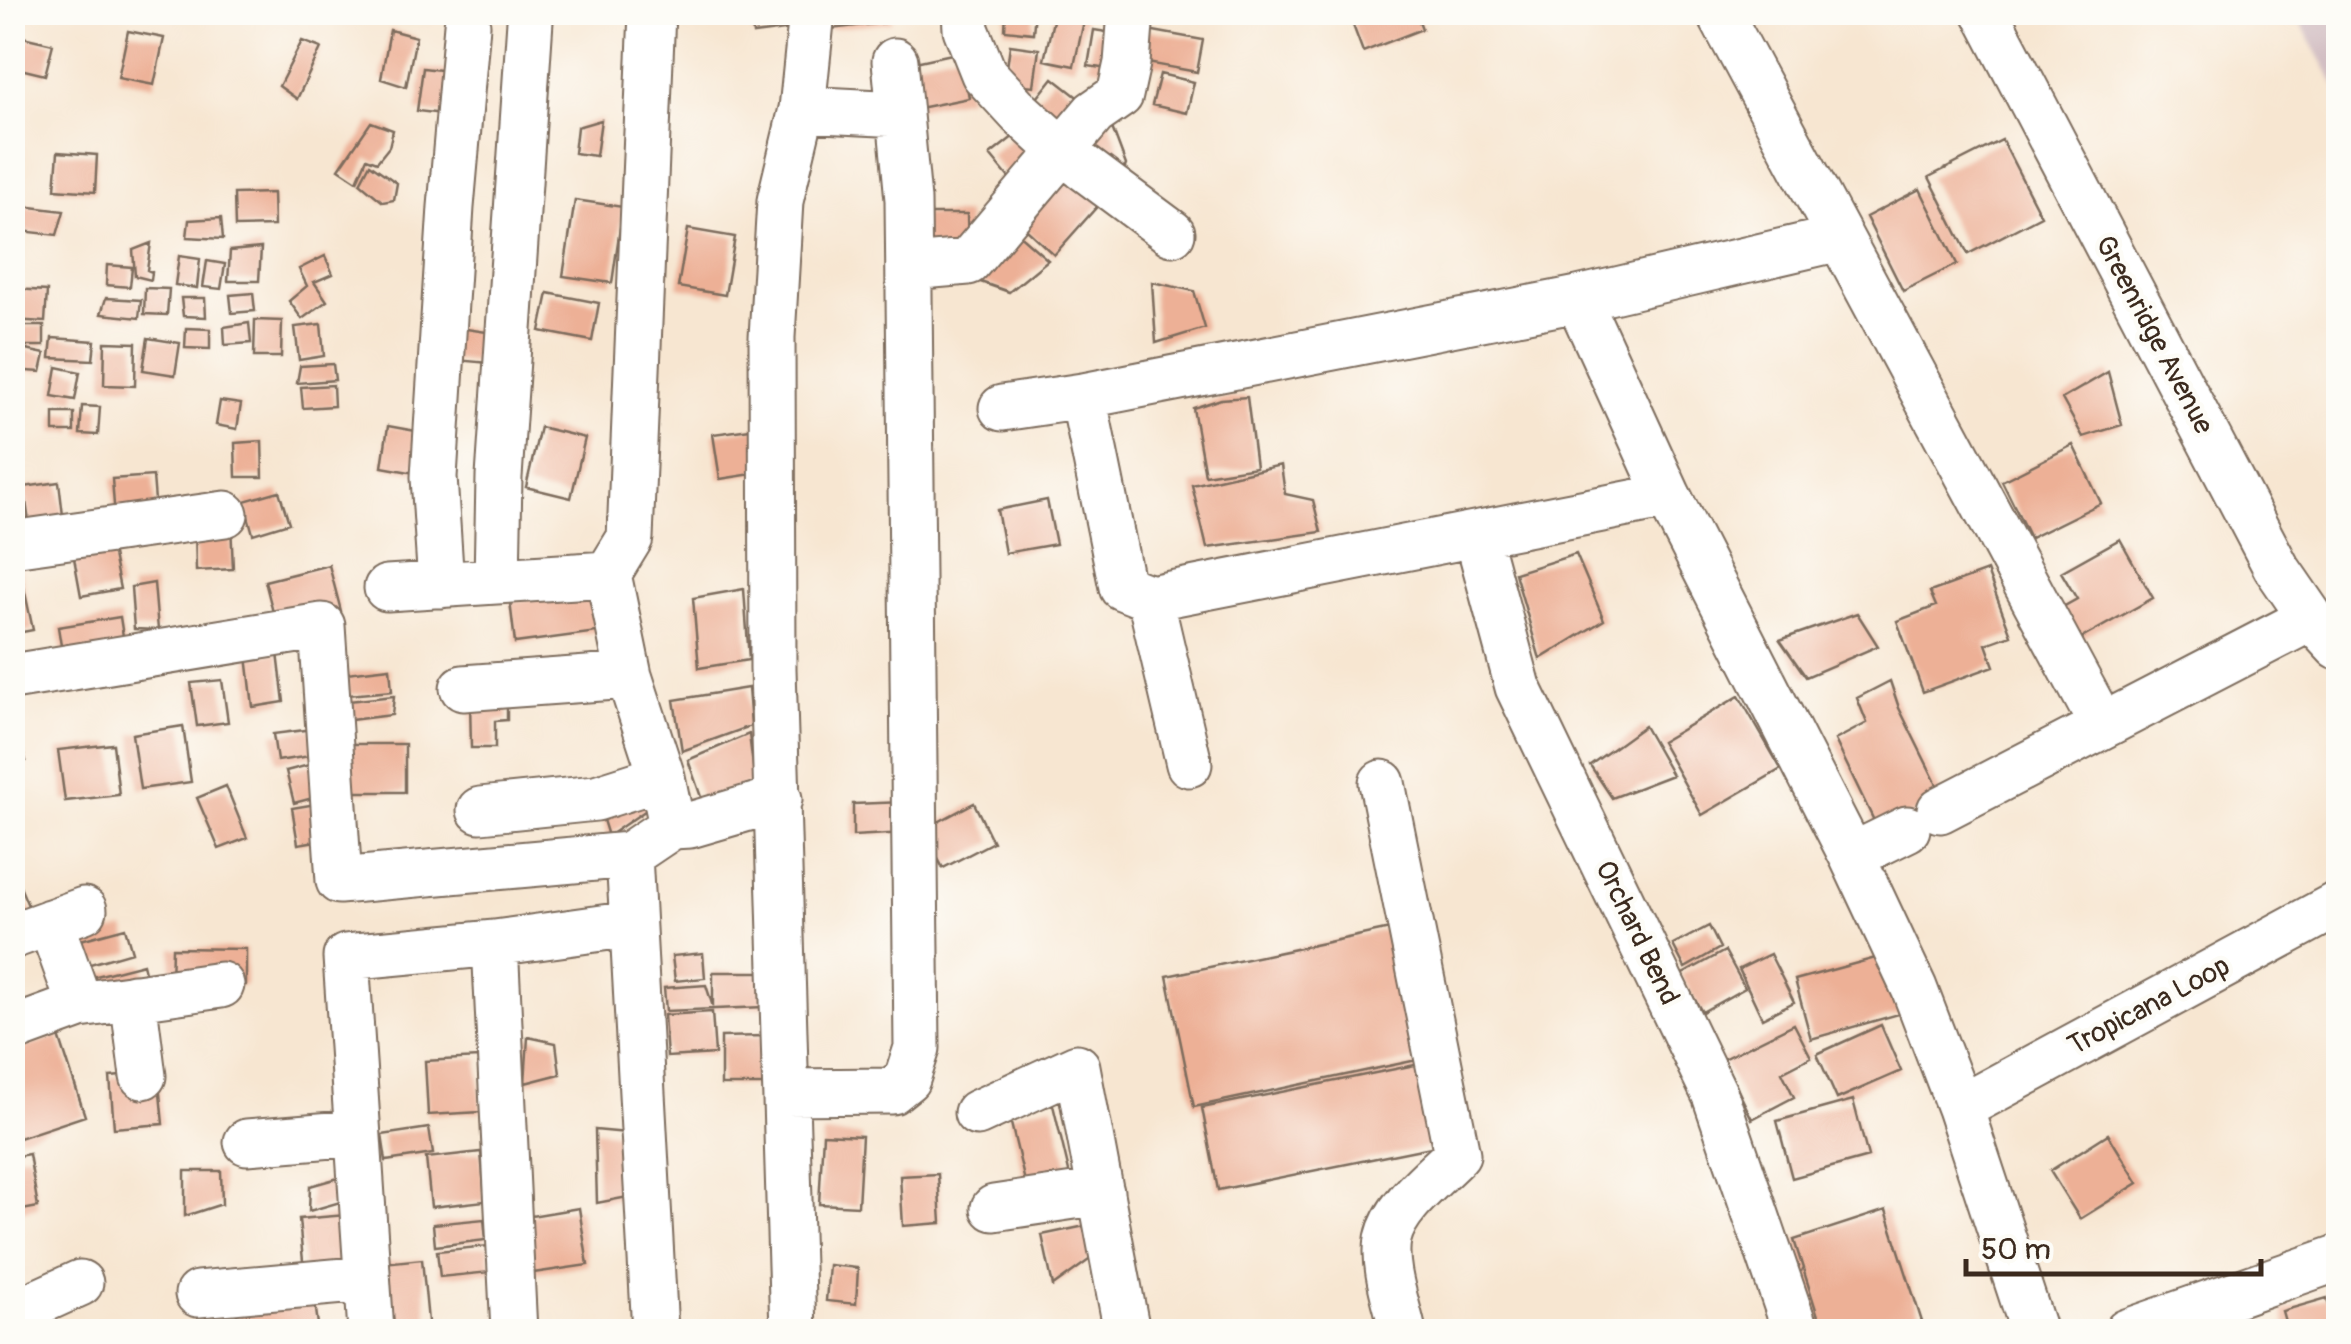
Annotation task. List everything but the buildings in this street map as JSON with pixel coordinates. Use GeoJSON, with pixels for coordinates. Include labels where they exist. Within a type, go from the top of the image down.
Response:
{"type":"FeatureCollection","features":[{"type":"Feature","properties":{"kind":"street"},"geometry":{"type":"LineString","coordinates":[[652,12],[630,538],[608,574],[629,676],[662,777],[672,826]]}},
{"type":"Feature","properties":{"kind":"street"},"geometry":{"type":"LineString","coordinates":[[793,1332],[774,668],[772,337],[780,201],[802,109],[812,12]]}},
{"type":"Feature","properties":{"kind":"street"},"geometry":{"type":"LineString","coordinates":[[965,12],[966,30],[984,74],[1063,152],[1172,233]]}},
{"type":"Feature","properties":{"kind":"street"},"geometry":{"type":"LineString","coordinates":[[910,267],[968,262],[1094,113],[1120,95],[1131,12]]}},
{"type":"Feature","properties":{"kind":"street"},"geometry":{"type":"LineString","coordinates":[[1719,12],[2102,725]]}},
{"type":"Feature","properties":{"kind":"street","name":"Greenridge Avenue"},"geometry":{"type":"LineString","coordinates":[[1985,12],[2276,567],[2325,633]]}},
{"type":"Feature","properties":{"kind":"street"},"geometry":{"type":"LineString","coordinates":[[497,582],[499,477],[530,22]]}},
{"type":"Feature","properties":{"kind":"street"},"geometry":{"type":"LineString","coordinates":[[441,585],[434,477],[450,207],[466,25]]}},
{"type":"Feature","properties":{"kind":"street"},"geometry":{"type":"LineString","coordinates":[[786,1092],[892,1091],[907,1079],[917,1048],[910,267],[895,61]]}},
{"type":"Feature","properties":{"kind":"street"},"geometry":{"type":"LineString","coordinates":[[802,109],[900,114]]}},
{"type":"Feature","properties":{"kind":"street"},"geometry":{"type":"LineString","coordinates":[[1002,408],[1082,396],[1578,299],[1840,238]]}},
{"type":"Feature","properties":{"kind":"street"},"geometry":{"type":"LineString","coordinates":[[1578,299],[1668,496],[1852,856],[1914,988],[1960,1108],[2034,1332]]}},
{"type":"Feature","properties":{"kind":"street"},"geometry":{"type":"LineString","coordinates":[[1082,396],[1122,588],[1150,598],[1668,496]]}},
{"type":"Feature","properties":{"kind":"street"},"geometry":{"type":"LineString","coordinates":[[12,544],[225,514]]}},
{"type":"Feature","properties":{"kind":"street","name":"Orchard Bend"},"geometry":{"type":"LineString","coordinates":[[1477,535],[1518,687],[1715,1094],[1796,1332]]}},
{"type":"Feature","properties":{"kind":"street"},"geometry":{"type":"LineString","coordinates":[[387,588],[608,574]]}},
{"type":"Feature","properties":{"kind":"street"},"geometry":{"type":"LineString","coordinates":[[1150,598],[1189,764]]}},
{"type":"Feature","properties":{"kind":"street"},"geometry":{"type":"LineString","coordinates":[[12,677],[322,626],[339,881],[629,855],[672,826],[690,825],[780,799]]}},
{"type":"Feature","properties":{"kind":"street"},"geometry":{"type":"LineString","coordinates":[[1852,856],[2102,725],[2325,633]]}},
{"type":"Feature","properties":{"kind":"street"},"geometry":{"type":"LineString","coordinates":[[464,688],[629,676]]}},
{"type":"Feature","properties":{"kind":"street"},"geometry":{"type":"LineString","coordinates":[[480,810],[596,798],[662,777]]}},
{"type":"Feature","properties":{"kind":"street"},"geometry":{"type":"LineString","coordinates":[[1382,783],[1457,1154],[1397,1218],[1388,1239],[1403,1332]]}},
{"type":"Feature","properties":{"kind":"street"},"geometry":{"type":"LineString","coordinates":[[629,855],[655,1332]]}},
{"type":"Feature","properties":{"kind":"street","name":"Tropicana Loop"},"geometry":{"type":"LineString","coordinates":[[1960,1108],[2338,904]]}},
{"type":"Feature","properties":{"kind":"street"},"geometry":{"type":"LineString","coordinates":[[49,923],[80,1005]]}},
{"type":"Feature","properties":{"kind":"street"},"geometry":{"type":"LineString","coordinates":[[370,1332],[346,957],[495,943],[631,924]]}},
{"type":"Feature","properties":{"kind":"street"},"geometry":{"type":"LineString","coordinates":[[495,943],[514,1332]]}},
{"type":"Feature","properties":{"kind":"street"},"geometry":{"type":"LineString","coordinates":[[12,1030],[80,1005],[221,986]]}},
{"type":"Feature","properties":{"kind":"street"},"geometry":{"type":"LineString","coordinates":[[133,997],[143,1076]]}},
{"type":"Feature","properties":{"kind":"street"},"geometry":{"type":"LineString","coordinates":[[976,1113],[1078,1067],[1127,1332]]}},
{"type":"Feature","properties":{"kind":"street"},"geometry":{"type":"LineString","coordinates":[[247,1142],[357,1133]]}},
{"type":"Feature","properties":{"kind":"street"},"geometry":{"type":"LineString","coordinates":[[994,1208],[1101,1192]]}},
{"type":"Feature","properties":{"kind":"street"},"geometry":{"type":"LineString","coordinates":[[2127,1332],[2338,1258]]}},
{"type":"Feature","properties":{"kind":"street"},"geometry":{"type":"LineString","coordinates":[[198,1294],[367,1278]]}},
{"type":"Feature","properties":{"kind":"street"},"geometry":{"type":"LineString","coordinates":[[12,1314],[80,1283]]}},
{"type":"Feature","properties":{"kind":"shaded area"},"geometry":{"type":"Polygon","coordinates":[[[2295,13],[2338,13],[2338,90],[2295,13]]]}}]}
